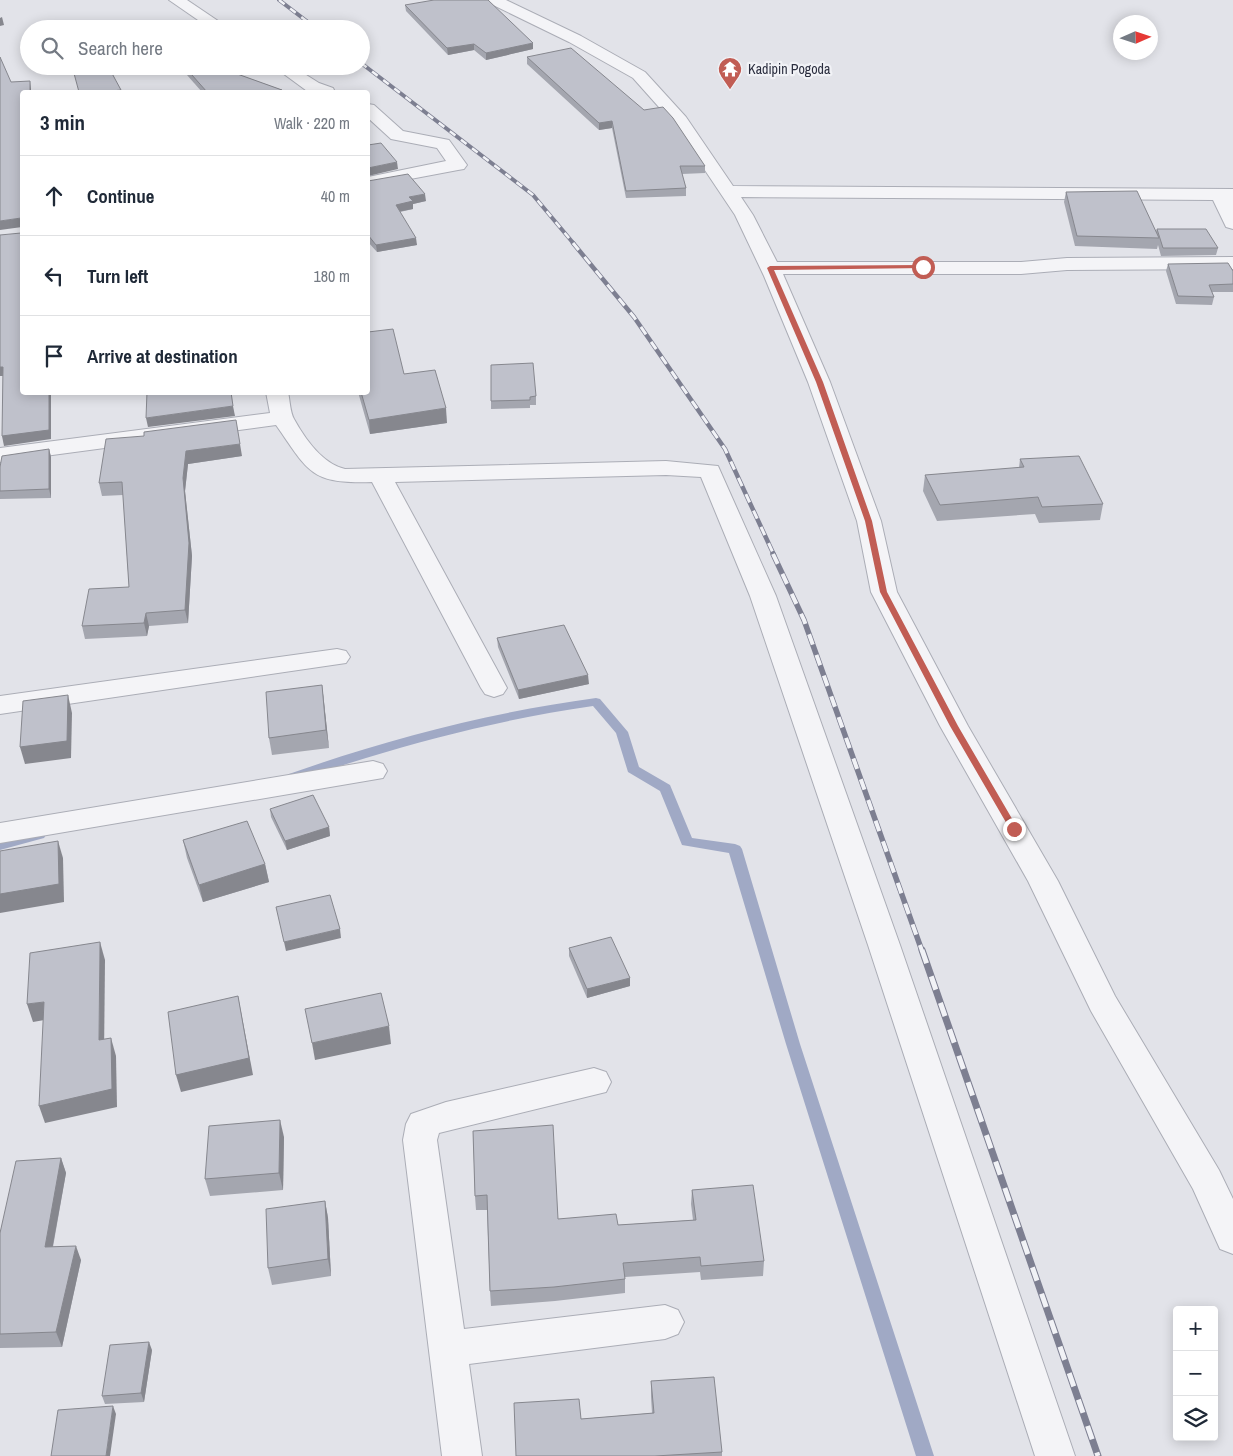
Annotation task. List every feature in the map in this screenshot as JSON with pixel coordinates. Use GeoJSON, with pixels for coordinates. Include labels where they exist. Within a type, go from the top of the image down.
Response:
{"type":"FeatureCollection","features":[{"type":"Feature","properties":{"kind":"street"},"geometry":{"type":"LineString","coordinates":[[177,0],[208,20]]}},
{"type":"Feature","properties":{"kind":"street"},"geometry":{"type":"LineString","coordinates":[[494,0],[575,39],[639,75],[680,121],[744,215],[770,268],[820,382],[869,521],[884,592],[954,726],[1044,880],[1102,1002],[1207,1181],[1233,1238]]}},
{"type":"Feature","properties":{"kind":"street"},"geometry":{"type":"LineString","coordinates":[[295,75],[313,87],[321,90]]}},
{"type":"Feature","properties":{"kind":"street"},"geometry":{"type":"LineString","coordinates":[[370,111],[397,135],[443,144],[458,165],[439,166],[399,177],[370,182]]}},
{"type":"Feature","properties":{"kind":"street"},"geometry":{"type":"LineString","coordinates":[[728,192],[1226,195],[1233,223]]}},
{"type":"Feature","properties":{"kind":"street"},"geometry":{"type":"LineString","coordinates":[[770,268],[1021,268],[1066,264],[1233,263]]}},
{"type":"Feature","properties":{"kind":"street"},"geometry":{"type":"LineString","coordinates":[[0,455],[279,405],[314,463],[327,472],[345,476],[666,468],[710,471],[763,596],[888,954],[1055,1456]]}},
{"type":"Feature","properties":{"kind":"street"},"geometry":{"type":"LineString","coordinates":[[380,476],[494,688]]}},
{"type":"Feature","properties":{"kind":"street"},"geometry":{"type":"LineString","coordinates":[[0,705],[336,657]]}},
{"type":"Feature","properties":{"kind":"street"},"geometry":{"type":"LineString","coordinates":[[0,833],[373,771]]}},
{"type":"Feature","properties":{"kind":"street"},"geometry":{"type":"LineString","coordinates":[[462,1456],[420,1140],[424,1124],[446,1116],[594,1082]]}},
{"type":"Feature","properties":{"kind":"street"},"geometry":{"type":"LineString","coordinates":[[448,1349],[665,1322]]}},
{"type":"Feature","properties":{"kind":"building"},"geometry":{"type":"Polygon","coordinates":[[[434,0],[488,0],[533,43],[486,53],[474,44],[447,48],[405,5],[434,0]]]}},
{"type":"Feature","properties":{"kind":"building"},"geometry":{"type":"Polygon","coordinates":[[[571,48],[644,110],[663,107],[673,118],[705,166],[680,166],[686,188],[626,191],[612,121],[599,123],[527,57],[571,48]]]}},
{"type":"Feature","properties":{"kind":"building"},"geometry":{"type":"Polygon","coordinates":[[[0,57],[11,82],[30,81],[30,90],[20,90],[20,218],[0,221],[0,57]]]}},
{"type":"Feature","properties":{"kind":"building"},"geometry":{"type":"Polygon","coordinates":[[[74,75],[113,75],[121,90],[78,90],[74,75]]]}},
{"type":"Feature","properties":{"kind":"building"},"geometry":{"type":"Polygon","coordinates":[[[192,75],[240,75],[282,90],[205,90],[192,75]]]}},
{"type":"Feature","properties":{"kind":"building"},"geometry":{"type":"Polygon","coordinates":[[[381,143],[397,162],[370,168],[370,145],[381,143]]]}},
{"type":"Feature","properties":{"kind":"building"},"geometry":{"type":"Polygon","coordinates":[[[408,174],[425,194],[409,197],[413,201],[396,205],[416,238],[376,245],[370,238],[370,181],[408,174]]]}},
{"type":"Feature","properties":{"kind":"building"},"geometry":{"type":"Polygon","coordinates":[[[1137,191],[1159,238],[1077,236],[1066,192],[1137,191]]]}},
{"type":"Feature","properties":{"kind":"building"},"geometry":{"type":"Polygon","coordinates":[[[1157,229],[1206,229],[1218,248],[1163,248],[1157,229]]]}},
{"type":"Feature","properties":{"kind":"building"},"geometry":{"type":"Polygon","coordinates":[[[20,233],[20,395],[49,395],[49,430],[2,436],[3,367],[0,367],[0,235],[20,233]]]}},
{"type":"Feature","properties":{"kind":"building"},"geometry":{"type":"Polygon","coordinates":[[[1228,263],[1233,271],[1233,284],[1209,285],[1214,297],[1178,296],[1168,264],[1228,263]]]}},
{"type":"Feature","properties":{"kind":"building"},"geometry":{"type":"Polygon","coordinates":[[[393,329],[404,374],[435,370],[446,408],[369,420],[362,395],[370,395],[370,332],[393,329]]]}},
{"type":"Feature","properties":{"kind":"building"},"geometry":{"type":"Polygon","coordinates":[[[533,363],[536,396],[530,397],[530,400],[491,401],[491,365],[533,363]]]}},
{"type":"Feature","properties":{"kind":"building"},"geometry":{"type":"Polygon","coordinates":[[[147,395],[231,395],[233,406],[146,418],[147,395]]]}},
{"type":"Feature","properties":{"kind":"building"},"geometry":{"type":"Polygon","coordinates":[[[236,420],[240,444],[186,451],[183,478],[189,543],[185,610],[146,613],[144,623],[82,626],[89,589],[129,587],[122,482],[99,483],[106,439],[144,436],[144,432],[236,420]]]}},
{"type":"Feature","properties":{"kind":"building"},"geometry":{"type":"Polygon","coordinates":[[[49,449],[49,489],[0,491],[2,456],[49,449]]]}},
{"type":"Feature","properties":{"kind":"building"},"geometry":{"type":"Polygon","coordinates":[[[1079,456],[1103,504],[1042,507],[1038,497],[940,505],[925,475],[1024,467],[1020,459],[1079,456]]]}},
{"type":"Feature","properties":{"kind":"building"},"geometry":{"type":"Polygon","coordinates":[[[564,625],[588,675],[518,690],[497,638],[564,625]]]}},
{"type":"Feature","properties":{"kind":"building"},"geometry":{"type":"Polygon","coordinates":[[[322,685],[326,730],[269,738],[266,692],[322,685]]]}},
{"type":"Feature","properties":{"kind":"building"},"geometry":{"type":"Polygon","coordinates":[[[68,695],[67,741],[20,747],[23,701],[68,695]]]}},
{"type":"Feature","properties":{"kind":"building"},"geometry":{"type":"Polygon","coordinates":[[[313,795],[329,827],[285,841],[270,809],[313,795]]]}},
{"type":"Feature","properties":{"kind":"building"},"geometry":{"type":"Polygon","coordinates":[[[247,821],[265,864],[199,885],[183,840],[247,821]]]}},
{"type":"Feature","properties":{"kind":"building"},"geometry":{"type":"Polygon","coordinates":[[[58,841],[59,884],[0,894],[0,851],[58,841]]]}},
{"type":"Feature","properties":{"kind":"building"},"geometry":{"type":"Polygon","coordinates":[[[330,895],[340,929],[284,942],[276,907],[330,895]]]}},
{"type":"Feature","properties":{"kind":"building"},"geometry":{"type":"Polygon","coordinates":[[[611,937],[630,978],[587,989],[569,948],[611,937]]]}},
{"type":"Feature","properties":{"kind":"building"},"geometry":{"type":"Polygon","coordinates":[[[100,942],[99,1040],[111,1038],[112,1089],[39,1106],[44,1002],[27,1004],[30,953],[100,942]]]}},
{"type":"Feature","properties":{"kind":"building"},"geometry":{"type":"Polygon","coordinates":[[[381,993],[389,1026],[312,1043],[305,1009],[381,993]]]}},
{"type":"Feature","properties":{"kind":"building"},"geometry":{"type":"Polygon","coordinates":[[[238,996],[249,1058],[176,1075],[168,1012],[238,996]]]}},
{"type":"Feature","properties":{"kind":"building"},"geometry":{"type":"Polygon","coordinates":[[[280,1120],[279,1173],[205,1179],[209,1126],[280,1120]]]}},
{"type":"Feature","properties":{"kind":"building"},"geometry":{"type":"Polygon","coordinates":[[[553,1125],[558,1219],[616,1214],[618,1225],[696,1220],[692,1190],[753,1185],[764,1261],[701,1266],[700,1257],[623,1263],[625,1279],[554,1287],[490,1291],[487,1195],[475,1196],[473,1131],[553,1125]]]}},
{"type":"Feature","properties":{"kind":"building"},"geometry":{"type":"Polygon","coordinates":[[[61,1158],[45,1247],[76,1246],[56,1332],[0,1334],[0,1233],[16,1161],[61,1158]]]}},
{"type":"Feature","properties":{"kind":"building"},"geometry":{"type":"Polygon","coordinates":[[[325,1201],[328,1259],[268,1268],[266,1209],[325,1201]]]}},
{"type":"Feature","properties":{"kind":"building"},"geometry":{"type":"Polygon","coordinates":[[[149,1342],[141,1393],[102,1396],[110,1345],[149,1342]]]}},
{"type":"Feature","properties":{"kind":"building"},"geometry":{"type":"Polygon","coordinates":[[[714,1377],[722,1452],[655,1456],[516,1456],[514,1403],[579,1399],[581,1419],[654,1413],[651,1381],[714,1377]]]}},
{"type":"Feature","properties":{"kind":"building"},"geometry":{"type":"Polygon","coordinates":[[[113,1406],[106,1456],[51,1456],[58,1410],[113,1406]]]}},
{"type":"Feature","properties":{"kind":"waterway"},"geometry":{"type":"LineString","coordinates":[[294,777],[430,736],[536,712],[596,702],[622,732],[633,769],[665,788],[687,842],[735,849],[793,1044],[925,1456]]}},
{"type":"Feature","properties":{"kind":"waterway"},"geometry":{"type":"LineString","coordinates":[[0,845],[39,835]]}},
{"type":"Feature","properties":{"kind":"railway"},"geometry":{"type":"LineString","coordinates":[[279,0],[305,20]]}},
{"type":"Feature","properties":{"kind":"railway"},"geometry":{"type":"LineString","coordinates":[[370,70],[533,195],[574,244]]}},
{"type":"Feature","properties":{"kind":"railway"},"geometry":{"type":"LineString","coordinates":[[573,243],[634,317],[725,449],[774,555]]}},
{"type":"Feature","properties":{"kind":"railway"},"geometry":{"type":"LineString","coordinates":[[773,554],[804,620],[922,951]]}},
{"type":"Feature","properties":{"kind":"railway"},"geometry":{"type":"LineString","coordinates":[[922,950],[1098,1456]]}},
{"type":"Feature","properties":{"kind":"place","name":"Kadipin Pogoda"},"geometry":{"type":"Point","coordinates":[730,90]}},
{"type":"Feature","properties":{"kind":"route"},"geometry":{"type":"LineString","coordinates":[[923,267],[770,268],[820,382],[869,521],[884,592],[954,726],[1014,829]]}}]}
